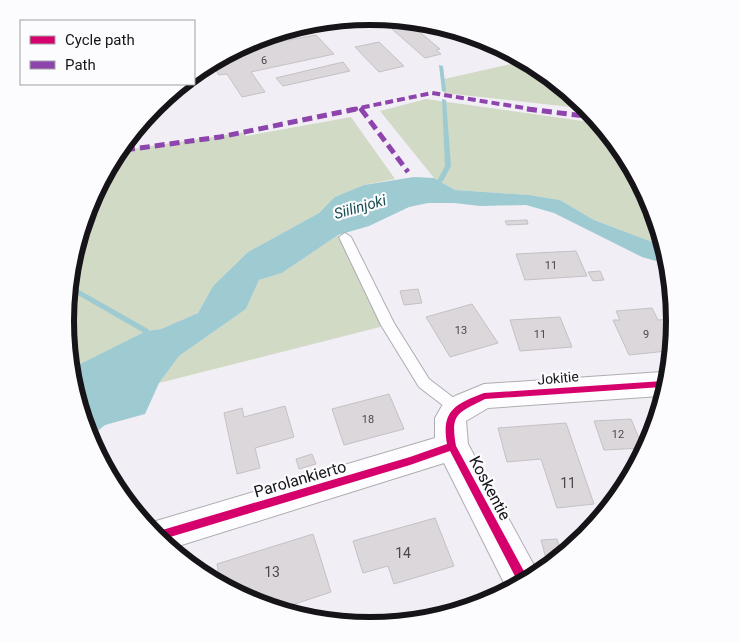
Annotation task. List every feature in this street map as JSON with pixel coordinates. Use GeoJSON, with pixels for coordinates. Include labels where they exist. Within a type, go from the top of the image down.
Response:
{"type":"FeatureCollection","features":[{"type":"Feature","properties":{"kind":"street","name":"Jokitie"},"geometry":{"type":"LineString","coordinates":[[458,409],[484,396],[659,384]]}},
{"type":"Feature","properties":{"kind":"street","name":"Koskentie"},"geometry":{"type":"LineString","coordinates":[[458,409],[450,417],[448,428],[452,446],[520,576]]}},
{"type":"Feature","properties":{"kind":"street","name":"Parolankierto"},"geometry":{"type":"LineString","coordinates":[[164,533],[410,461],[452,446]]}},
{"type":"Feature","properties":{"kind":"lane"},"geometry":{"type":"LineString","coordinates":[[345,237],[388,325],[424,383],[458,409]]}},
{"type":"Feature","properties":{"kind":"green space"},"geometry":{"type":"Polygon","coordinates":[[[515,63],[550,86],[574,108],[444,93],[444,79],[515,63]]]}},
{"type":"Feature","properties":{"kind":"green space"},"geometry":{"type":"Polygon","coordinates":[[[426,99],[589,122],[605,141],[626,173],[643,208],[656,243],[594,220],[560,200],[529,195],[455,190],[434,178],[380,111],[426,99]]]}},
{"type":"Feature","properties":{"kind":"green space"},"geometry":{"type":"Polygon","coordinates":[[[351,117],[395,179],[364,185],[336,197],[319,213],[248,252],[213,286],[198,313],[161,329],[146,331],[78,365],[74,321],[77,282],[84,244],[105,190],[129,149],[245,132],[246,136],[351,117]]]}},
{"type":"Feature","properties":{"kind":"green space"},"geometry":{"type":"Polygon","coordinates":[[[338,235],[388,325],[159,383],[179,356],[246,309],[259,280],[282,273],[338,235]]]}},
{"type":"Feature","properties":{"kind":"water","name":"Siilinjoki"},"geometry":{"type":"Polygon","coordinates":[[[414,177],[434,178],[455,190],[529,195],[560,200],[594,220],[656,243],[660,262],[642,257],[554,213],[526,205],[480,206],[428,203],[409,207],[369,226],[338,235],[282,273],[259,280],[246,309],[179,356],[159,383],[145,414],[105,425],[96,432],[84,398],[78,365],[146,331],[161,329],[198,313],[213,286],[248,252],[319,213],[335,197],[364,185],[414,177]]]}},
{"type":"Feature","properties":{"kind":"building"},"geometry":{"type":"Polygon","coordinates":[[[401,27],[411,30],[416,29],[440,49],[436,50],[441,54],[425,58],[392,29],[401,27]]]}},
{"type":"Feature","properties":{"kind":"building"},"geometry":{"type":"Polygon","coordinates":[[[316,35],[334,54],[251,72],[265,92],[242,97],[227,74],[219,75],[215,69],[239,56],[268,44],[316,35]]]}},
{"type":"Feature","properties":{"kind":"building"},"geometry":{"type":"Polygon","coordinates":[[[379,42],[404,66],[379,72],[355,47],[379,42]]]}},
{"type":"Feature","properties":{"kind":"building"},"geometry":{"type":"Polygon","coordinates":[[[343,62],[350,71],[283,86],[276,78],[343,62]]]}},
{"type":"Feature","properties":{"kind":"building"},"geometry":{"type":"Polygon","coordinates":[[[527,220],[528,224],[507,225],[505,221],[527,220]]]}},
{"type":"Feature","properties":{"kind":"building"},"geometry":{"type":"Polygon","coordinates":[[[576,251],[587,276],[525,280],[516,254],[576,251]]]}},
{"type":"Feature","properties":{"kind":"building"},"geometry":{"type":"Polygon","coordinates":[[[600,271],[604,280],[593,281],[588,272],[600,271]]]}},
{"type":"Feature","properties":{"kind":"building"},"geometry":{"type":"Polygon","coordinates":[[[418,289],[422,303],[404,305],[400,291],[418,289]]]}},
{"type":"Feature","properties":{"kind":"building"},"geometry":{"type":"Polygon","coordinates":[[[472,304],[498,343],[450,357],[426,317],[472,304]]]}},
{"type":"Feature","properties":{"kind":"building"},"geometry":{"type":"Polygon","coordinates":[[[652,308],[658,320],[666,320],[664,351],[629,355],[613,320],[620,320],[616,311],[652,308]]]}},
{"type":"Feature","properties":{"kind":"building"},"geometry":{"type":"Polygon","coordinates":[[[560,317],[572,347],[520,351],[510,320],[560,317]]]}},
{"type":"Feature","properties":{"kind":"building"},"geometry":{"type":"Polygon","coordinates":[[[389,394],[404,429],[344,445],[332,409],[389,394]]]}},
{"type":"Feature","properties":{"kind":"building"},"geometry":{"type":"Polygon","coordinates":[[[285,406],[294,437],[255,448],[260,468],[237,474],[224,413],[242,408],[244,417],[285,406]]]}},
{"type":"Feature","properties":{"kind":"building"},"geometry":{"type":"Polygon","coordinates":[[[631,419],[640,441],[637,448],[604,450],[594,421],[631,419]]]}},
{"type":"Feature","properties":{"kind":"building"},"geometry":{"type":"Polygon","coordinates":[[[566,423],[594,504],[557,508],[541,459],[507,462],[498,428],[566,423]]]}},
{"type":"Feature","properties":{"kind":"building"},"geometry":{"type":"Polygon","coordinates":[[[312,454],[316,464],[299,469],[296,459],[312,454]]]}},
{"type":"Feature","properties":{"kind":"building"},"geometry":{"type":"Polygon","coordinates":[[[435,518],[454,566],[394,584],[388,566],[363,573],[353,541],[435,518]]]}},
{"type":"Feature","properties":{"kind":"building"},"geometry":{"type":"Polygon","coordinates":[[[313,534],[331,592],[290,606],[257,594],[222,577],[219,575],[217,564],[313,534]]]}},
{"type":"Feature","properties":{"kind":"building"},"geometry":{"type":"Polygon","coordinates":[[[557,539],[560,548],[546,559],[541,540],[557,539]]]}},
{"type":"Feature","properties":{"kind":"waterway"},"geometry":{"type":"LineString","coordinates":[[441,66],[444,91]]}},
{"type":"Feature","properties":{"kind":"waterway"},"geometry":{"type":"LineString","coordinates":[[440,181],[448,166],[444,100]]}},
{"type":"Feature","properties":{"kind":"waterway"},"geometry":{"type":"LineString","coordinates":[[76,290],[146,331],[151,338]]}},
{"type":"Feature","properties":{"kind":"marked path"},"geometry":{"type":"LineString","coordinates":[[129,149],[220,137],[432,93],[512,107],[583,116]]}},
{"type":"Feature","properties":{"kind":"marked path"},"geometry":{"type":"LineString","coordinates":[[360,108],[408,172]]}},
{"type":"Feature","properties":{"kind":"cycle path"},"geometry":{"type":"LineString","coordinates":[[520,576],[452,446],[450,425],[454,413],[484,396],[659,384]]}},
{"type":"Feature","properties":{"kind":"cycle path"},"geometry":{"type":"LineString","coordinates":[[165,534],[410,461],[452,446]]}}]}
